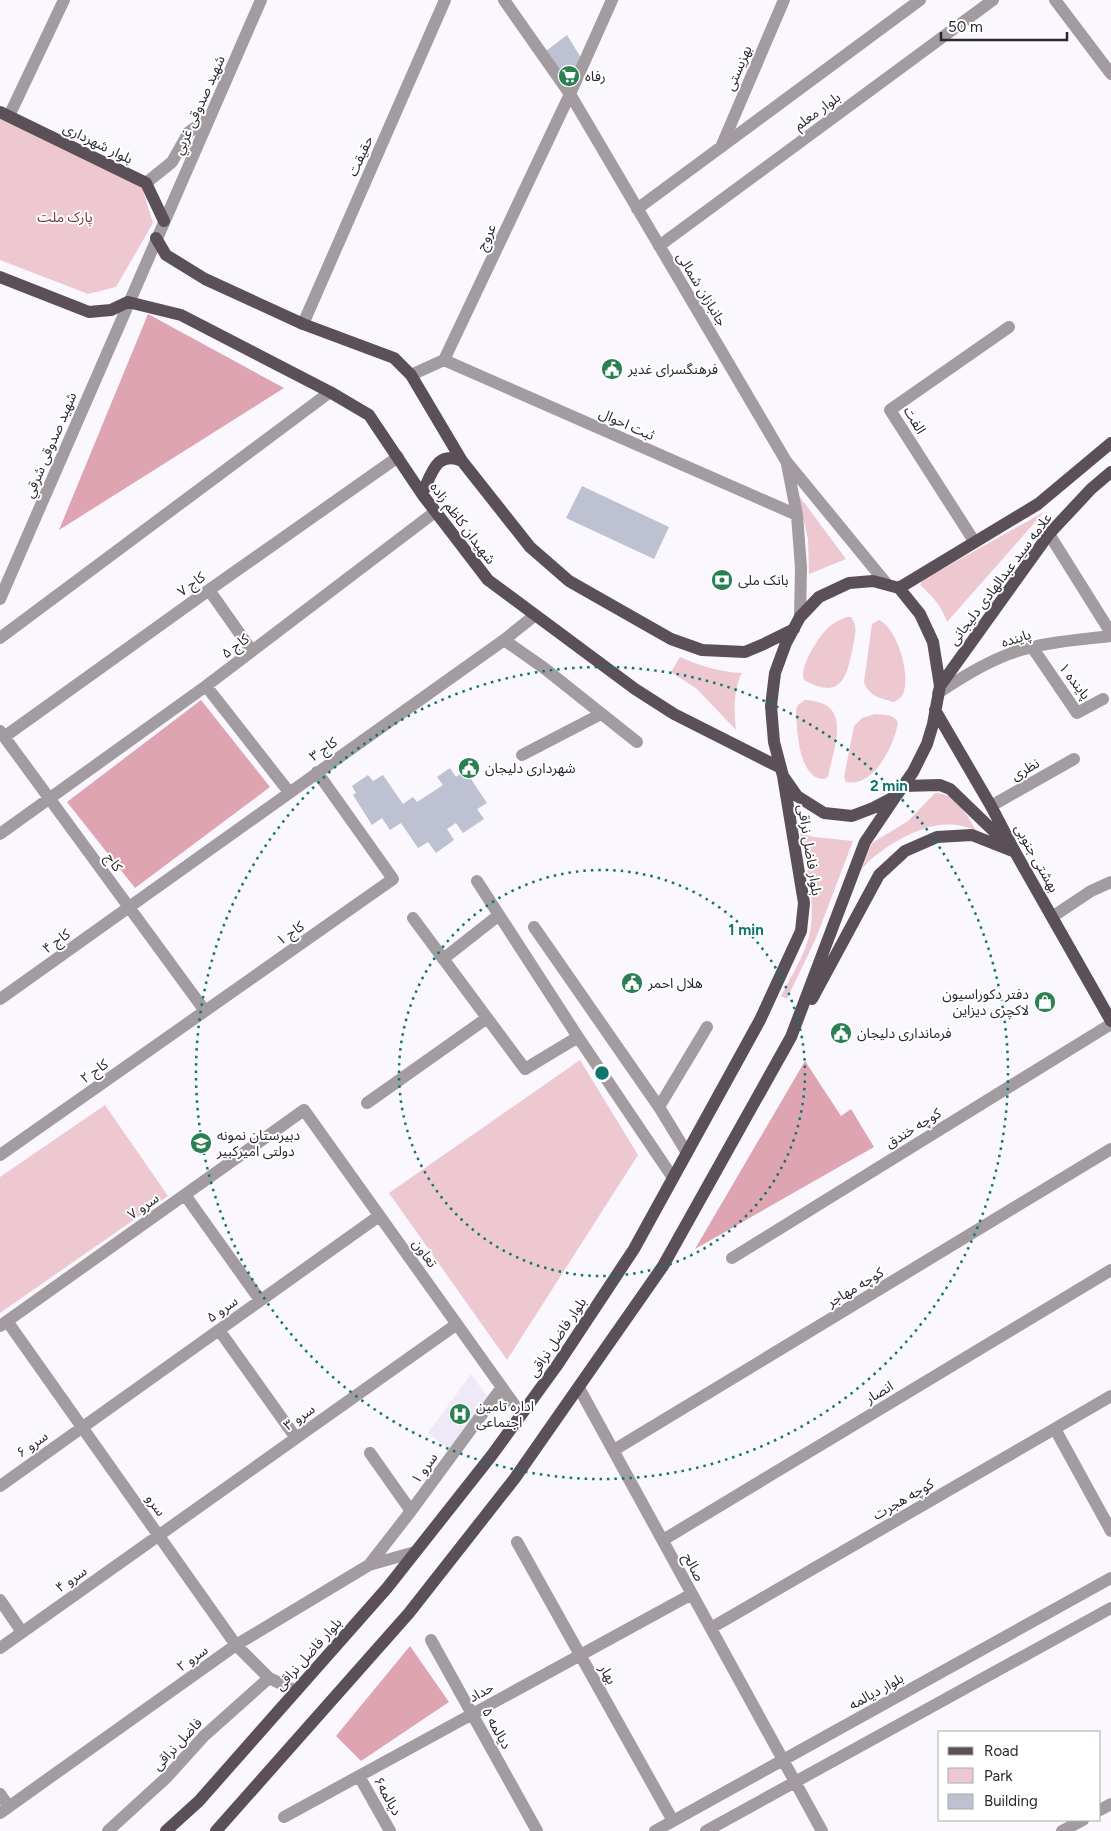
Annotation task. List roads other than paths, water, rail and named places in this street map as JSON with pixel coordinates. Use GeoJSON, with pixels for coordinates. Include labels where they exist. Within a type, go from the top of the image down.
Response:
{"type":"FeatureCollection","features":[{"type":"Feature","properties":{"kind":"main road","name":"بلوار شهرداری"},"geometry":{"type":"LineString","coordinates":[[4,114],[146,183]]}},
{"type":"Feature","properties":{"kind":"main road"},"geometry":{"type":"LineString","coordinates":[[146,183],[164,222]]}},
{"type":"Feature","properties":{"kind":"main road"},"geometry":{"type":"LineString","coordinates":[[156,238],[166,255],[205,279],[303,324],[394,358],[411,375],[462,461],[530,547],[548,565],[569,581],[671,639],[702,650],[744,652],[794,629]]}},
{"type":"Feature","properties":{"kind":"main road"},"geometry":{"type":"LineString","coordinates":[[0,277],[89,312],[111,310],[128,302]]}},
{"type":"Feature","properties":{"kind":"main road","name":"شهیدان کاظم زاده"},"geometry":{"type":"LineString","coordinates":[[128,302],[181,315],[330,392],[369,415],[422,494],[488,580],[534,616],[674,714],[782,772]]}},
{"type":"Feature","properties":{"kind":"main road","name":"علامه سید عبدالهادی دلیجانی"},"geometry":{"type":"LineString","coordinates":[[899,588],[1038,504],[1111,444]]}},
{"type":"Feature","properties":{"kind":"main road"},"geometry":{"type":"LineString","coordinates":[[422,494],[437,464],[449,458],[462,461]]}},
{"type":"Feature","properties":{"kind":"main road","name":"علامه سید عبدالهادی دلیجانی"},"geometry":{"type":"LineString","coordinates":[[939,690],[1049,534],[1091,489],[1111,472]]}},
{"type":"Feature","properties":{"kind":"main road"},"geometry":{"type":"LineString","coordinates":[[939,690],[933,642],[920,614],[899,588],[873,581],[850,583],[819,597],[800,617],[786,643],[775,673],[771,706],[774,742],[782,772],[797,796],[824,813],[852,816],[873,808],[899,791],[940,785],[950,789],[1015,852]]}},
{"type":"Feature","properties":{"kind":"main road","name":"بلوار فاضل نراقی"},"geometry":{"type":"LineString","coordinates":[[216,1831],[409,1613],[515,1478],[663,1266],[791,1037],[865,842],[913,772],[927,744],[939,690]]}},
{"type":"Feature","properties":{"kind":"main road","name":"بهشتی جنوبی"},"geometry":{"type":"LineString","coordinates":[[935,710],[991,806],[1111,1023]]}},
{"type":"Feature","properties":{"kind":"main road","name":"بلوار فاضل نراقی"},"geometry":{"type":"LineString","coordinates":[[166,1831],[199,1801],[387,1588],[492,1455],[558,1364],[634,1249],[760,1020],[801,931],[804,903],[782,772]]}},
{"type":"Feature","properties":{"kind":"main road"},"geometry":{"type":"LineString","coordinates":[[791,1037],[879,876],[905,851],[937,837],[972,834],[1015,852]]}},
{"type":"Feature","properties":{"kind":"street"},"geometry":{"type":"LineString","coordinates":[[4,114],[64,0]]}},
{"type":"Feature","properties":{"kind":"street","name":"شهید صدوقی غربي"},"geometry":{"type":"LineString","coordinates":[[156,238],[262,0]]}},
{"type":"Feature","properties":{"kind":"street","name":"حقیقت"},"geometry":{"type":"LineString","coordinates":[[303,324],[445,0]]}},
{"type":"Feature","properties":{"kind":"street","name":"جانبازان شمالی"},"geometry":{"type":"LineString","coordinates":[[504,0],[570,94],[786,461],[886,583]]}},
{"type":"Feature","properties":{"kind":"street","name":"عروج"},"geometry":{"type":"LineString","coordinates":[[444,360],[570,94],[612,0]]}},
{"type":"Feature","properties":{"kind":"street","name":"بهزیستی"},"geometry":{"type":"LineString","coordinates":[[720,149],[784,0]]}},
{"type":"Feature","properties":{"kind":"street","name":"بلوار معلم"},"geometry":{"type":"LineString","coordinates":[[637,209],[920,0]]}},
{"type":"Feature","properties":{"kind":"street","name":"بلوار معلم"},"geometry":{"type":"LineString","coordinates":[[659,246],[993,0]]}},
{"type":"Feature","properties":{"kind":"street"},"geometry":{"type":"LineString","coordinates":[[1055,0],[1111,74]]}},
{"type":"Feature","properties":{"kind":"street"},"geometry":{"type":"LineString","coordinates":[[146,183],[172,162],[189,132],[210,117]]}},
{"type":"Feature","properties":{"kind":"street","name":"شهید صدوقی شرقي"},"geometry":{"type":"LineString","coordinates":[[0,599],[156,238]]}},
{"type":"Feature","properties":{"kind":"street","name":"الفت"},"geometry":{"type":"LineString","coordinates":[[974,541],[890,410],[1009,327]]}},
{"type":"Feature","properties":{"kind":"street"},"geometry":{"type":"LineString","coordinates":[[411,375],[444,360]]}},
{"type":"Feature","properties":{"kind":"street","name":"ثبت احوال"},"geometry":{"type":"LineString","coordinates":[[444,360],[797,515]]}},
{"type":"Feature","properties":{"kind":"street"},"geometry":{"type":"LineString","coordinates":[[0,638],[330,392]]}},
{"type":"Feature","properties":{"kind":"street","name":"کاج ۷"},"geometry":{"type":"LineString","coordinates":[[2,734],[398,457]]}},
{"type":"Feature","properties":{"kind":"street"},"geometry":{"type":"LineString","coordinates":[[786,461],[797,515],[801,568],[800,617]]}},
{"type":"Feature","properties":{"kind":"street","name":"کاج ۵"},"geometry":{"type":"LineString","coordinates":[[0,834],[206,686],[435,512]]}},
{"type":"Feature","properties":{"kind":"street"},"geometry":{"type":"LineString","coordinates":[[1049,534],[1111,634]]}},
{"type":"Feature","properties":{"kind":"street"},"geometry":{"type":"LineString","coordinates":[[209,590],[252,651]]}},
{"type":"Feature","properties":{"kind":"street","name":"کاج ۳"},"geometry":{"type":"LineString","coordinates":[[129,907],[504,640],[534,616]]}},
{"type":"Feature","properties":{"kind":"street","name":"پاینده"},"geometry":{"type":"LineString","coordinates":[[939,690],[974,670],[1010,654],[1032,647],[1111,634]]}},
{"type":"Feature","properties":{"kind":"street"},"geometry":{"type":"LineString","coordinates":[[504,640],[544,668],[637,742]]}},
{"type":"Feature","properties":{"kind":"street","name":"پاینده ۱"},"geometry":{"type":"LineString","coordinates":[[1032,647],[1077,712],[1103,700]]}},
{"type":"Feature","properties":{"kind":"street"},"geometry":{"type":"LineString","coordinates":[[206,686],[289,792]]}},
{"type":"Feature","properties":{"kind":"street"},"geometry":{"type":"LineString","coordinates":[[522,755],[600,714]]}},
{"type":"Feature","properties":{"kind":"street","name":"کاج"},"geometry":{"type":"LineString","coordinates":[[2,734],[205,1011]]}},
{"type":"Feature","properties":{"kind":"street","name":"نظری"},"geometry":{"type":"LineString","coordinates":[[991,806],[1074,759]]}},
{"type":"Feature","properties":{"kind":"street","name":"کاج ۱"},"geometry":{"type":"LineString","coordinates":[[205,1011],[392,879],[317,772]]}},
{"type":"Feature","properties":{"kind":"street"},"geometry":{"type":"LineString","coordinates":[[477,881],[578,1037],[673,1178]]}},
{"type":"Feature","properties":{"kind":"street"},"geometry":{"type":"LineString","coordinates":[[1052,917],[1091,891],[1111,882]]}},
{"type":"Feature","properties":{"kind":"street","name":"کاج ۴"},"geometry":{"type":"LineString","coordinates":[[0,999],[129,907]]}},
{"type":"Feature","properties":{"kind":"street"},"geometry":{"type":"LineString","coordinates":[[443,959],[499,915]]}},
{"type":"Feature","properties":{"kind":"street"},"geometry":{"type":"LineString","coordinates":[[413,918],[525,1069],[578,1037]]}},
{"type":"Feature","properties":{"kind":"street"},"geometry":{"type":"LineString","coordinates":[[534,927],[659,1107],[687,1153]]}},
{"type":"Feature","properties":{"kind":"street","name":"کاج ۲"},"geometry":{"type":"LineString","coordinates":[[0,1154],[205,1011]]}},
{"type":"Feature","properties":{"kind":"street"},"geometry":{"type":"LineString","coordinates":[[367,1103],[487,1018]]}},
{"type":"Feature","properties":{"kind":"street","name":"کوچه خندق"},"geometry":{"type":"LineString","coordinates":[[732,1258],[1111,1023]]}},
{"type":"Feature","properties":{"kind":"street"},"geometry":{"type":"LineString","coordinates":[[659,1107],[707,1027]]}},
{"type":"Feature","properties":{"kind":"street","name":"سرو ۷"},"geometry":{"type":"LineString","coordinates":[[4,1324],[304,1110]]}},
{"type":"Feature","properties":{"kind":"street","name":"تعاون"},"geometry":{"type":"LineString","coordinates":[[304,1110],[521,1414]]}},
{"type":"Feature","properties":{"kind":"street","name":"کوچه مهاجر"},"geometry":{"type":"LineString","coordinates":[[614,1450],[1111,1149]]}},
{"type":"Feature","properties":{"kind":"street"},"geometry":{"type":"LineString","coordinates":[[185,1195],[260,1300]]}},
{"type":"Feature","properties":{"kind":"street","name":"سرو ۵"},"geometry":{"type":"LineString","coordinates":[[82,1427],[379,1216]]}},
{"type":"Feature","properties":{"kind":"street","name":"انصار"},"geometry":{"type":"LineString","coordinates":[[663,1540],[1111,1270]]}},
{"type":"Feature","properties":{"kind":"street","name":"سرو"},"geometry":{"type":"LineString","coordinates":[[4,1324],[82,1427],[236,1645],[269,1678],[296,1691]]}},
{"type":"Feature","properties":{"kind":"street","name":"سرو ۳"},"geometry":{"type":"LineString","coordinates":[[159,1535],[457,1324]]}},
{"type":"Feature","properties":{"kind":"street"},"geometry":{"type":"LineString","coordinates":[[219,1330],[296,1438]]}},
{"type":"Feature","properties":{"kind":"street","name":"سرو ۱"},"geometry":{"type":"LineString","coordinates":[[369,1565],[502,1387]]}},
{"type":"Feature","properties":{"kind":"street","name":"صالح"},"geometry":{"type":"LineString","coordinates":[[579,1388],[822,1831]]}},
{"type":"Feature","properties":{"kind":"street","name":"کوچه هجرت"},"geometry":{"type":"LineString","coordinates":[[711,1628],[1111,1396]]}},
{"type":"Feature","properties":{"kind":"street","name":"سرو ۶"},"geometry":{"type":"LineString","coordinates":[[0,1486],[82,1427]]}},
{"type":"Feature","properties":{"kind":"street"},"geometry":{"type":"LineString","coordinates":[[1055,1428],[1111,1531]]}},
{"type":"Feature","properties":{"kind":"street"},"geometry":{"type":"LineString","coordinates":[[370,1453],[411,1511]]}},
{"type":"Feature","properties":{"kind":"street","name":"سرو ۴"},"geometry":{"type":"LineString","coordinates":[[0,1648],[159,1535]]}},
{"type":"Feature","properties":{"kind":"street","name":"بهار"},"geometry":{"type":"LineString","coordinates":[[517,1542],[673,1821]]}},
{"type":"Feature","properties":{"kind":"street","name":"سرو ۲"},"geometry":{"type":"LineString","coordinates":[[4,1810],[236,1645],[369,1565],[415,1552]]}},
{"type":"Feature","properties":{"kind":"street","name":"بلوار دیالمه"},"geometry":{"type":"LineString","coordinates":[[655,1831],[1111,1578]]}},
{"type":"Feature","properties":{"kind":"street","name":"حداد"},"geometry":{"type":"LineString","coordinates":[[284,1817],[692,1594]]}},
{"type":"Feature","properties":{"kind":"street"},"geometry":{"type":"LineString","coordinates":[[0,1600],[22,1632]]}},
{"type":"Feature","properties":{"kind":"street"},"geometry":{"type":"LineString","coordinates":[[706,1831],[1111,1608]]}},
{"type":"Feature","properties":{"kind":"street","name":"دیالمه ۵"},"geometry":{"type":"LineString","coordinates":[[431,1640],[537,1831]]}},
{"type":"Feature","properties":{"kind":"street","name":"فاضل نراقی"},"geometry":{"type":"LineString","coordinates":[[108,1831],[168,1777],[204,1736],[269,1678]]}},
{"type":"Feature","properties":{"kind":"street","name":"دیالمه۶"},"geometry":{"type":"LineString","coordinates":[[359,1776],[390,1831]]}},
{"type":"Feature","properties":{"kind":"street"},"geometry":{"type":"LineString","coordinates":[[0,1794],[4,1810]]}},
{"type":"Feature","properties":{"kind":"street"},"geometry":{"type":"LineString","coordinates":[[1062,1831],[1081,1821]]}},
{"type":"Feature","properties":{"kind":"place","name":"رفاه"},"geometry":{"type":"Point","coordinates":[569,76]}},
{"type":"Feature","properties":{"kind":"place","name":"فرهنگسرای غدیر"},"geometry":{"type":"Point","coordinates":[612,369]}},
{"type":"Feature","properties":{"kind":"place","name":"بانک ملی"},"geometry":{"type":"Point","coordinates":[722,580]}},
{"type":"Feature","properties":{"kind":"place","name":"شهرداری دلیجان"},"geometry":{"type":"Point","coordinates":[469,768]}},
{"type":"Feature","properties":{"kind":"place","name":"هلال احمر"},"geometry":{"type":"Point","coordinates":[632,983]}},
{"type":"Feature","properties":{"kind":"place","name":"دفتر دکوراسیون لاکچری دیزاین"},"geometry":{"type":"Point","coordinates":[1045,1002]}},
{"type":"Feature","properties":{"kind":"place","name":"فرمانداری دلیجان"},"geometry":{"type":"Point","coordinates":[841,1033]}},
{"type":"Feature","properties":{"kind":"place","name":"دبیرستان نمونه دولتی امیرکبیر"},"geometry":{"type":"Point","coordinates":[201,1143]}},
{"type":"Feature","properties":{"kind":"place","name":"اداره تامین اجتماعی"},"geometry":{"type":"Point","coordinates":[460,1414]}},
{"type":"Feature","properties":{"kind":"park label","name":"پارک ملت"},"geometry":{"type":"Point","coordinates":[65,217]}}]}
